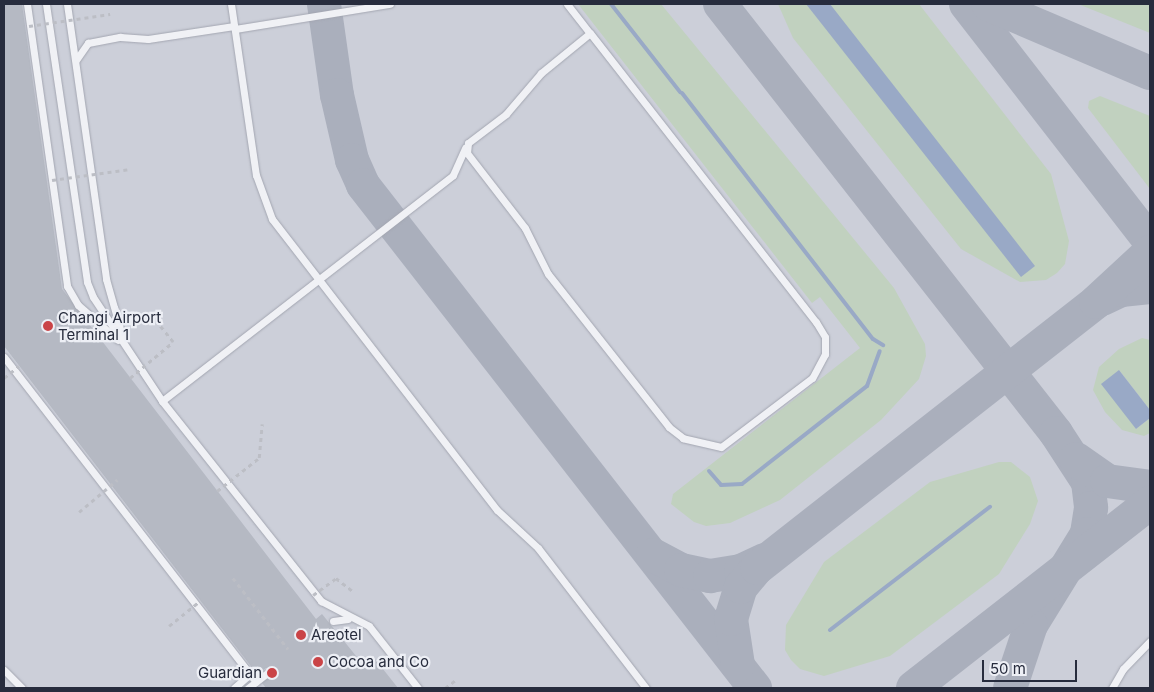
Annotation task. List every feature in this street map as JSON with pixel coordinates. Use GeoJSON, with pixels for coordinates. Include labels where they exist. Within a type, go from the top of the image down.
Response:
{"type":"FeatureCollection","features":[{"type":"Feature","properties":{"kind":"lane"},"geometry":{"type":"LineString","coordinates":[[27,4],[67,286],[78,305],[126,346]]}},
{"type":"Feature","properties":{"kind":"lane"},"geometry":{"type":"LineString","coordinates":[[46,4],[87,282],[162,400],[321,601],[378,634],[418,688]]}},
{"type":"Feature","properties":{"kind":"lane"},"geometry":{"type":"LineString","coordinates":[[67,4],[106,280],[126,346]]}},
{"type":"Feature","properties":{"kind":"lane"},"geometry":{"type":"LineString","coordinates":[[231,4],[260,192],[278,229],[497,510],[538,548],[646,688]]}},
{"type":"Feature","properties":{"kind":"lane"},"geometry":{"type":"LineString","coordinates":[[75,62],[88,43],[120,37],[148,39],[235,28],[390,4]]}},
{"type":"Feature","properties":{"kind":"lane"},"geometry":{"type":"LineString","coordinates":[[468,143],[468,156],[525,228],[548,274],[669,427],[682,438],[720,447],[803,386],[818,370],[825,354],[825,337],[816,322],[567,4]]}},
{"type":"Feature","properties":{"kind":"lane"},"geometry":{"type":"LineString","coordinates":[[162,400],[453,175],[468,143],[506,114],[551,63],[590,33]]}},
{"type":"Feature","properties":{"kind":"lane"},"geometry":{"type":"LineString","coordinates":[[4,357],[256,682]]}},
{"type":"Feature","properties":{"kind":"lane"},"geometry":{"type":"LineString","coordinates":[[333,621],[356,620]]}},
{"type":"Feature","properties":{"kind":"lane"},"geometry":{"type":"LineString","coordinates":[[1112,688],[1123,669],[1150,640]]}},
{"type":"Feature","properties":{"kind":"lane"},"geometry":{"type":"LineString","coordinates":[[4,670],[22,688]]}},
{"type":"Feature","properties":{"kind":"lane"},"geometry":{"type":"LineString","coordinates":[[248,688],[268,673]]}},
{"type":"Feature","properties":{"kind":"lane"},"geometry":{"type":"LineString","coordinates":[[234,688],[250,674]]}},
{"type":"Feature","properties":{"kind":"path"},"geometry":{"type":"LineString","coordinates":[[29,26],[110,14]]}},
{"type":"Feature","properties":{"kind":"path"},"geometry":{"type":"LineString","coordinates":[[52,180],[130,169]]}},
{"type":"Feature","properties":{"kind":"path"},"geometry":{"type":"LineString","coordinates":[[130,378],[173,342],[159,325]]}},
{"type":"Feature","properties":{"kind":"path"},"geometry":{"type":"LineString","coordinates":[[4,378],[19,366]]}},
{"type":"Feature","properties":{"kind":"path"},"geometry":{"type":"LineString","coordinates":[[217,491],[259,458],[262,424]]}},
{"type":"Feature","properties":{"kind":"path"},"geometry":{"type":"LineString","coordinates":[[78,512],[117,480]]}},
{"type":"Feature","properties":{"kind":"path"},"geometry":{"type":"LineString","coordinates":[[233,578],[288,649]]}},
{"type":"Feature","properties":{"kind":"path"},"geometry":{"type":"LineString","coordinates":[[313,595],[336,578],[354,592]]}},
{"type":"Feature","properties":{"kind":"path"},"geometry":{"type":"LineString","coordinates":[[169,626],[199,602]]}},
{"type":"Feature","properties":{"kind":"path"},"geometry":{"type":"LineString","coordinates":[[445,688],[457,679]]}},
{"type":"Feature","properties":{"kind":"shaded area"},"geometry":{"type":"Polygon","coordinates":[[[4,4],[1150,4],[1150,688],[4,688],[4,4]]]}},
{"type":"Feature","properties":{"kind":"green space"},"geometry":{"type":"Polygon","coordinates":[[[578,4],[661,4],[894,288],[925,344],[926,356],[919,379],[881,420],[780,500],[730,523],[706,526],[694,522],[671,504],[673,494],[860,348],[820,297],[812,303],[578,4]]]}},
{"type":"Feature","properties":{"kind":"green space"},"geometry":{"type":"Polygon","coordinates":[[[778,4],[919,4],[1051,174],[1069,241],[1065,264],[1057,273],[1046,280],[1020,282],[961,249],[793,38],[778,4]]]}},
{"type":"Feature","properties":{"kind":"green space"},"geometry":{"type":"Polygon","coordinates":[[[1078,4],[1150,4],[1150,33],[1078,4]]]}},
{"type":"Feature","properties":{"kind":"green space"},"geometry":{"type":"Polygon","coordinates":[[[1100,96],[1150,116],[1150,189],[1088,108],[1089,101],[1100,96]]]}},
{"type":"Feature","properties":{"kind":"green space"},"geometry":{"type":"Polygon","coordinates":[[[1142,338],[1150,340],[1150,410],[1119,370],[1136,429],[1150,418],[1150,433],[1144,436],[1122,430],[1105,412],[1093,390],[1099,367],[1119,349],[1142,338]]]}},
{"type":"Feature","properties":{"kind":"green space"},"geometry":{"type":"Polygon","coordinates":[[[999,462],[1011,462],[1030,477],[1038,501],[1030,524],[999,574],[890,656],[824,676],[800,669],[791,660],[785,650],[786,625],[824,562],[930,482],[999,462]]]}},
{"type":"Feature","properties":{"kind":"water"},"geometry":{"type":"Polygon","coordinates":[[[806,4],[830,4],[1035,266],[1021,277],[806,4]]]}},
{"type":"Feature","properties":{"kind":"water"},"geometry":{"type":"Polygon","coordinates":[[[1119,370],[1150,410],[1150,418],[1136,429],[1101,384],[1119,370]]]}},
{"type":"Feature","properties":{"kind":"building","name":"Changi Airport Terminal 1"},"geometry":{"type":"Polygon","coordinates":[[[4,4],[22,4],[62,289],[316,619],[322,614],[365,667],[375,659],[398,688],[266,688],[262,683],[272,675],[271,670],[266,668],[257,674],[4,346],[4,4]]]}},
{"type":"Feature","properties":{"kind":"waterway"},"geometry":{"type":"LineString","coordinates":[[611,4],[680,92]]}},
{"type":"Feature","properties":{"kind":"waterway"},"geometry":{"type":"LineString","coordinates":[[682,93],[873,339],[883,345]]}},
{"type":"Feature","properties":{"kind":"waterway"},"geometry":{"type":"LineString","coordinates":[[709,471],[721,485],[742,484],[867,386],[880,351]]}},
{"type":"Feature","properties":{"kind":"waterway"},"geometry":{"type":"LineString","coordinates":[[830,630],[990,507]]}},
{"type":"Feature","properties":{"kind":"taxiway"},"geometry":{"type":"LineString","coordinates":[[324,4],[337,95],[352,160],[363,185],[755,688]]}},
{"type":"Feature","properties":{"kind":"taxiway"},"geometry":{"type":"LineString","coordinates":[[720,4],[1056,433],[1088,482],[1091,508],[1087,534],[1031,625],[1010,688]]}},
{"type":"Feature","properties":{"kind":"taxiway"},"geometry":{"type":"LineString","coordinates":[[966,4],[1150,241]]}},
{"type":"Feature","properties":{"kind":"taxiway"},"geometry":{"type":"LineString","coordinates":[[988,4],[1150,73]]}},
{"type":"Feature","properties":{"kind":"taxiway"},"geometry":{"type":"LineString","coordinates":[[738,665],[731,619],[741,587],[757,568],[1096,302],[1150,252]]}},
{"type":"Feature","properties":{"kind":"taxiway"},"geometry":{"type":"LineString","coordinates":[[1102,299],[1121,290],[1150,287]]}},
{"type":"Feature","properties":{"kind":"taxiway"},"geometry":{"type":"LineString","coordinates":[[1076,459],[1107,481],[1150,487]]}},
{"type":"Feature","properties":{"kind":"taxiway"},"geometry":{"type":"LineString","coordinates":[[913,688],[1150,503]]}},
{"type":"Feature","properties":{"kind":"taxiway"},"geometry":{"type":"LineString","coordinates":[[653,555],[681,570],[710,576],[741,571],[765,560]]}},
{"type":"Feature","properties":{"kind":"place","name":"Changi Airport Terminal 1"},"geometry":{"type":"Point","coordinates":[48,326]}},
{"type":"Feature","properties":{"kind":"place","name":"Areotel"},"geometry":{"type":"Point","coordinates":[301,635]}},
{"type":"Feature","properties":{"kind":"place","name":"Cocoa and Co"},"geometry":{"type":"Point","coordinates":[318,662]}},
{"type":"Feature","properties":{"kind":"place","name":"Guardian"},"geometry":{"type":"Point","coordinates":[272,673]}}]}
